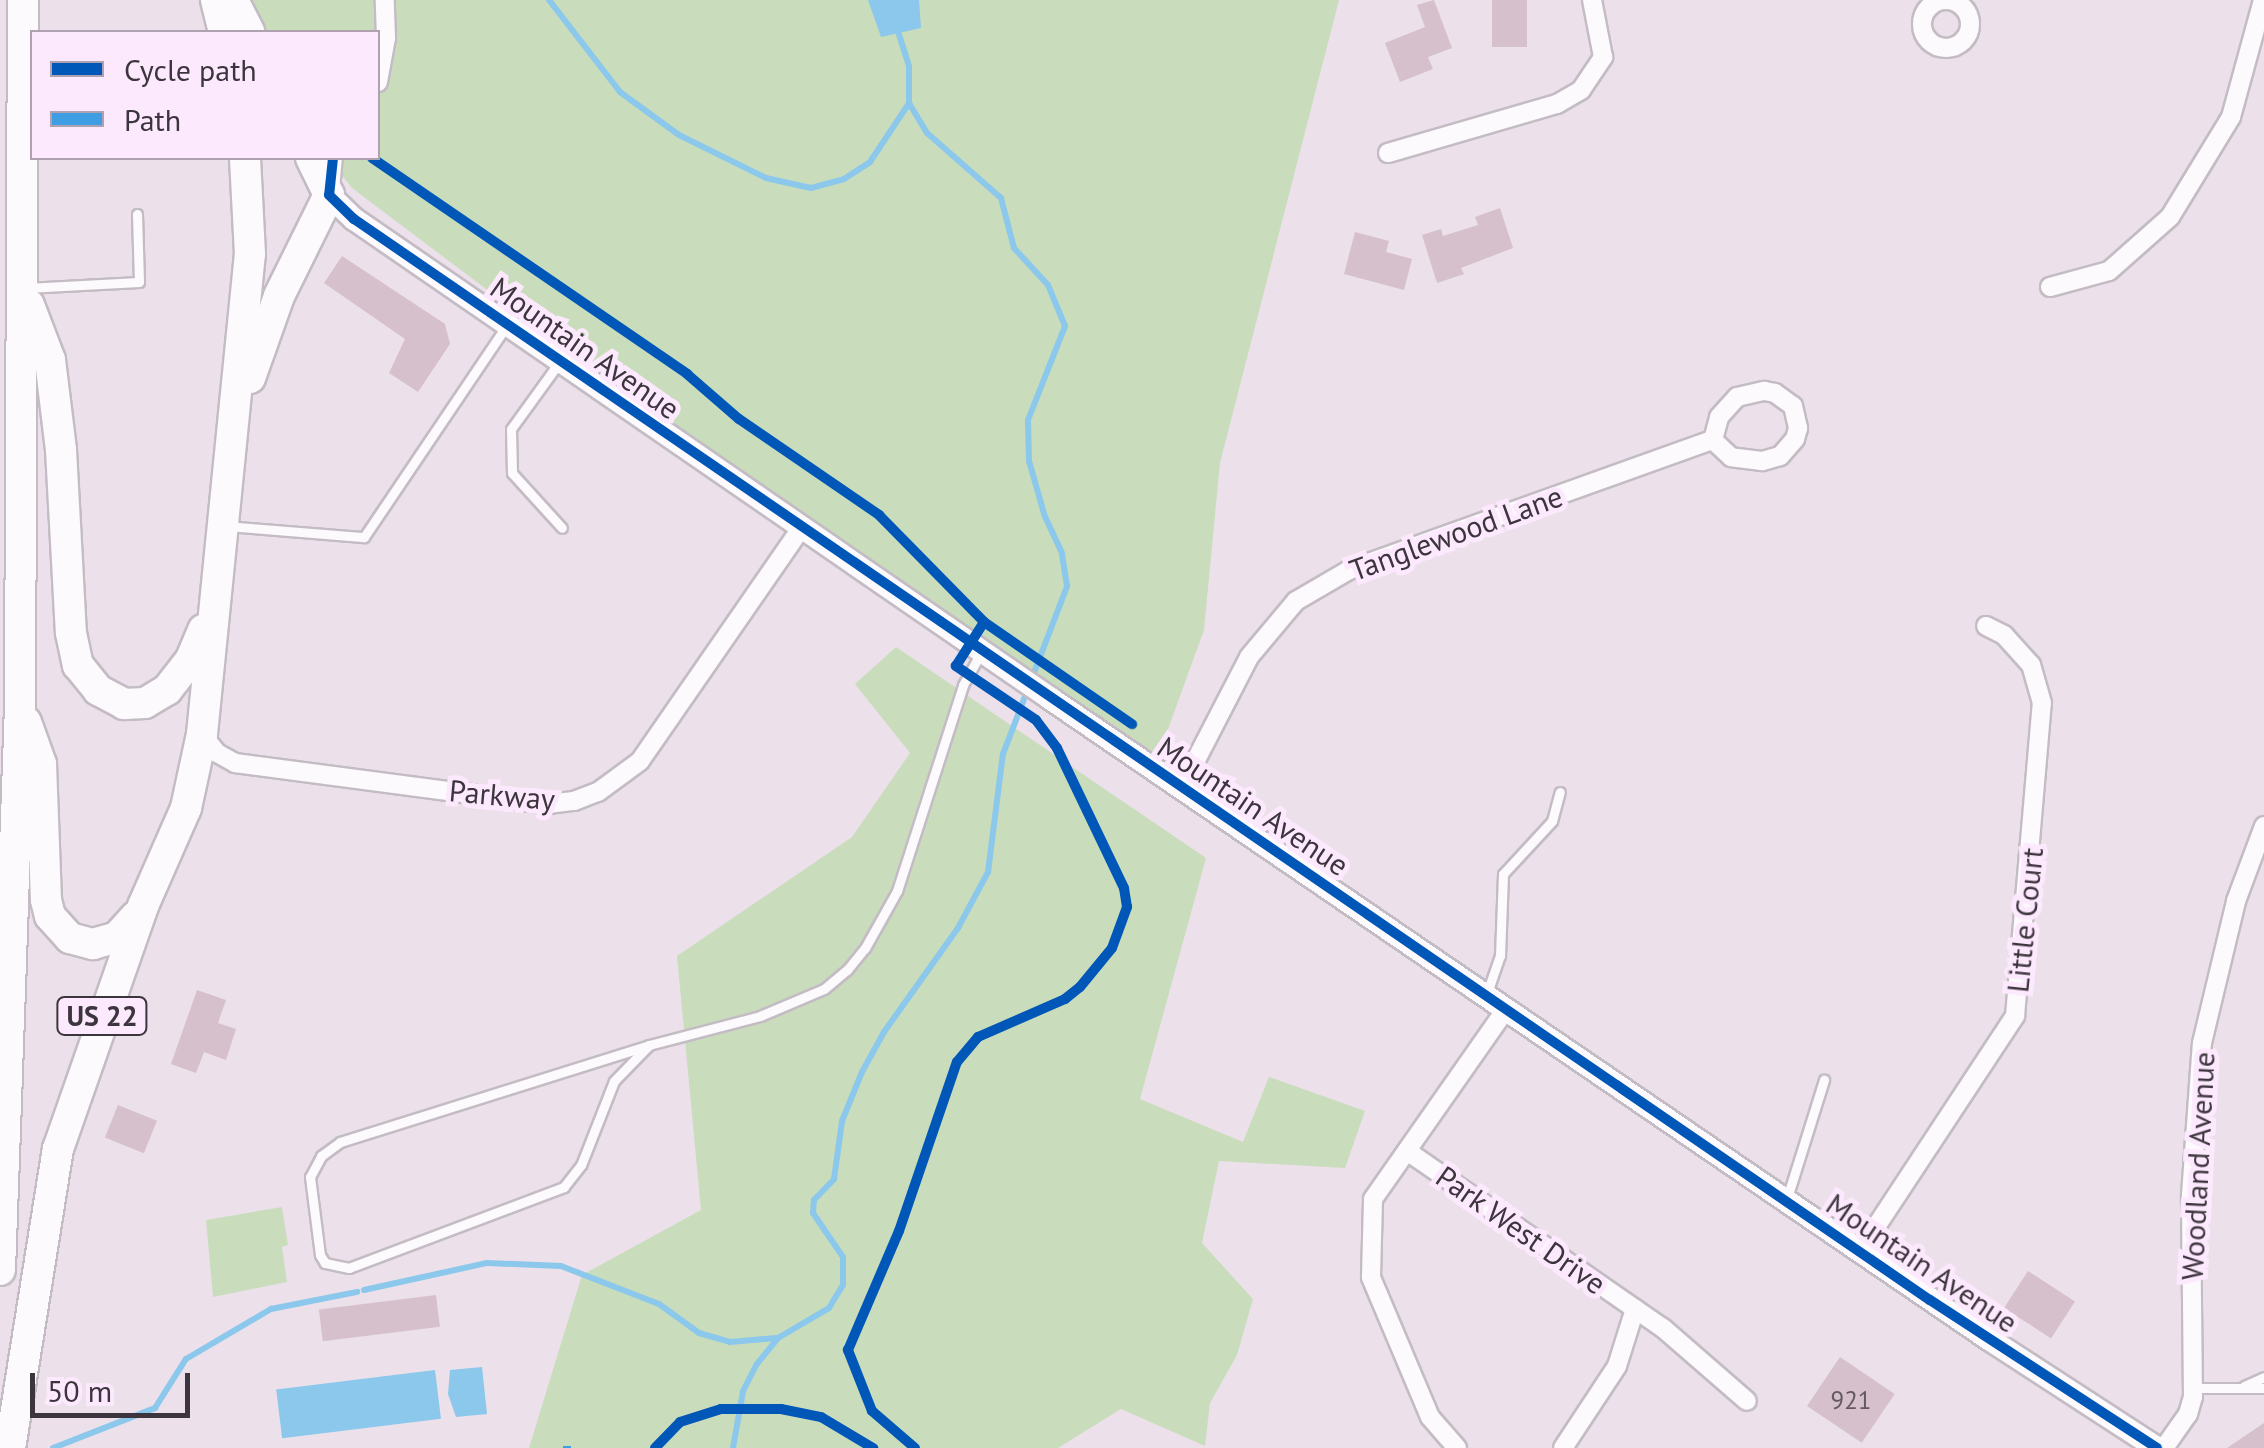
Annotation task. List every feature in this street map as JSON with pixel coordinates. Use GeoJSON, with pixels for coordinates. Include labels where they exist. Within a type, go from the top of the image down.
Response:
{"type":"FeatureCollection","features":[{"type":"Feature","properties":{"kind":"highway","name":"US 22"},"geometry":{"type":"LineString","coordinates":[[0,1270],[20,706],[22,0]]}},
{"type":"Feature","properties":{"kind":"highway"},"geometry":{"type":"LineString","coordinates":[[23,41],[35,0]]}},
{"type":"Feature","properties":{"kind":"highway"},"geometry":{"type":"LineString","coordinates":[[208,0],[229,18]]}},
{"type":"Feature","properties":{"kind":"highway","name":"US 22"},"geometry":{"type":"LineString","coordinates":[[10,1448],[58,1149],[143,906],[186,808],[202,734],[250,254],[245,160]]}},
{"type":"Feature","properties":{"kind":"highway"},"geometry":{"type":"LineString","coordinates":[[235,419],[279,296],[329,196],[312,160]]}},
{"type":"Feature","properties":{"kind":"highway"},"geometry":{"type":"LineString","coordinates":[[23,288],[50,360],[60,450],[70,633],[78,665],[98,690],[124,704],[145,703],[167,690],[190,661],[216,591]]}},
{"type":"Feature","properties":{"kind":"highway"},"geometry":{"type":"LineString","coordinates":[[20,706],[41,764],[46,900],[50,916],[70,938],[94,944],[117,937],[143,906]]}},
{"type":"Feature","properties":{"kind":"street"},"geometry":{"type":"LineString","coordinates":[[380,71],[386,38],[385,0]]}},
{"type":"Feature","properties":{"kind":"street"},"geometry":{"type":"LineString","coordinates":[[1388,153],[1557,104],[1581,90],[1603,57],[1592,0]]}},
{"type":"Feature","properties":{"kind":"street"},"geometry":{"type":"LineString","coordinates":[[2050,287],[2109,270],[2155,234],[2207,163],[2243,85],[2263,0]]}},
{"type":"Feature","properties":{"kind":"street"},"geometry":{"type":"LineString","coordinates":[[329,196],[333,160]]}},
{"type":"Feature","properties":{"kind":"street","name":"Mountain Avenue"},"geometry":{"type":"LineString","coordinates":[[329,196],[354,218],[560,362],[1051,699],[1860,1251],[2161,1448]]}},
{"type":"Feature","properties":{"kind":"street"},"geometry":{"type":"LineString","coordinates":[[1750,392],[1775,393],[1792,406],[1797,416],[1798,428],[1790,448],[1762,461],[1731,457],[1713,440],[1728,406],[1750,392]]}},
{"type":"Feature","properties":{"kind":"street","name":"Tanglewood Lane"},"geometry":{"type":"LineString","coordinates":[[1182,788],[1249,658],[1296,602],[1350,570],[1713,440]]}},
{"type":"Feature","properties":{"kind":"street","name":"Parkway"},"geometry":{"type":"LineString","coordinates":[[202,734],[217,753],[235,763],[548,804],[574,801],[610,786],[640,761],[802,527]]}},
{"type":"Feature","properties":{"kind":"street","name":"Little Court"},"geometry":{"type":"LineString","coordinates":[[1860,1251],[2015,1016],[2042,703],[2032,665],[2004,635],[1986,626]]}},
{"type":"Feature","properties":{"kind":"street","name":"Woodland Avenue"},"geometry":{"type":"LineString","coordinates":[[2161,1448],[2188,1414],[2193,1388],[2191,1195],[2202,1043],[2236,901],[2264,826]]}},
{"type":"Feature","properties":{"kind":"street","name":"Park West Drive"},"geometry":{"type":"LineString","coordinates":[[1456,1448],[1430,1418],[1372,1277],[1373,1199],[1407,1151],[1496,1002]]}},
{"type":"Feature","properties":{"kind":"street","name":"Park West Drive"},"geometry":{"type":"LineString","coordinates":[[1407,1151],[1635,1309],[1747,1401]]}},
{"type":"Feature","properties":{"kind":"street","name":"Park West Drive"},"geometry":{"type":"LineString","coordinates":[[1563,1448],[1616,1366],[1635,1309]]}},
{"type":"Feature","properties":{"kind":"lane"},"geometry":{"type":"LineString","coordinates":[[23,288],[139,282],[136,214]]}},
{"type":"Feature","properties":{"kind":"lane"},"geometry":{"type":"LineString","coordinates":[[223,526],[364,538],[507,325]]}},
{"type":"Feature","properties":{"kind":"lane"},"geometry":{"type":"LineString","coordinates":[[560,362],[512,430],[512,473],[562,528]]}},
{"type":"Feature","properties":{"kind":"lane"},"geometry":{"type":"LineString","coordinates":[[649,1044],[614,1081],[581,1165],[564,1186],[348,1268],[325,1263],[320,1255],[310,1177],[321,1156],[340,1142],[649,1044],[794,1004],[846,970],[874,933],[897,891],[959,698],[982,650]]}},
{"type":"Feature","properties":{"kind":"lane"},"geometry":{"type":"LineString","coordinates":[[1496,1002],[1503,874],[1552,821],[1560,792]]}},
{"type":"Feature","properties":{"kind":"lane"},"geometry":{"type":"LineString","coordinates":[[1786,1200],[1824,1080]]}},
{"type":"Feature","properties":{"kind":"lane"},"geometry":{"type":"LineString","coordinates":[[2241,1387],[2264,1377]]}},
{"type":"Feature","properties":{"kind":"lane"},"geometry":{"type":"LineString","coordinates":[[2193,1388],[2264,1388]]}},
{"type":"Feature","properties":{"kind":"green space"},"geometry":{"type":"Polygon","coordinates":[[[233,0],[1339,0],[1220,463],[1204,630],[1154,768],[802,527],[352,188],[330,160],[380,160],[380,30],[248,30],[233,0]]]}},
{"type":"Feature","properties":{"kind":"green space"},"geometry":{"type":"Polygon","coordinates":[[[896,647],[1206,858],[1140,1099],[1243,1142],[1269,1077],[1365,1111],[1345,1168],[1219,1161],[1202,1243],[1253,1299],[1237,1355],[1210,1403],[1205,1446],[1121,1409],[1058,1448],[529,1448],[582,1275],[701,1210],[677,956],[852,837],[910,753],[855,684],[896,647]]]}},
{"type":"Feature","properties":{"kind":"green space"},"geometry":{"type":"Polygon","coordinates":[[[282,1207],[288,1245],[282,1247],[287,1282],[213,1297],[206,1220],[282,1207]]]}},
{"type":"Feature","properties":{"kind":"water"},"geometry":{"type":"Polygon","coordinates":[[[868,0],[919,0],[921,28],[881,37],[868,0]]]}},
{"type":"Feature","properties":{"kind":"water"},"geometry":{"type":"Polygon","coordinates":[[[482,1367],[487,1414],[456,1417],[448,1394],[450,1370],[482,1367]]]}},
{"type":"Feature","properties":{"kind":"water"},"geometry":{"type":"Polygon","coordinates":[[[435,1370],[441,1419],[282,1438],[276,1389],[435,1370]]]}},
{"type":"Feature","properties":{"kind":"building"},"geometry":{"type":"Polygon","coordinates":[[[1434,0],[1452,48],[1428,57],[1433,69],[1400,82],[1385,43],[1425,27],[1417,5],[1434,0]]]}},
{"type":"Feature","properties":{"kind":"building"},"geometry":{"type":"Polygon","coordinates":[[[1492,0],[1527,0],[1527,47],[1492,47],[1492,0]]]}},
{"type":"Feature","properties":{"kind":"building"},"geometry":{"type":"Polygon","coordinates":[[[1500,208],[1513,248],[1461,268],[1464,274],[1437,283],[1422,235],[1441,229],[1443,236],[1478,225],[1475,217],[1500,208]]]}},
{"type":"Feature","properties":{"kind":"building"},"geometry":{"type":"Polygon","coordinates":[[[1355,232],[1389,241],[1386,252],[1412,259],[1404,290],[1344,274],[1355,232]]]}},
{"type":"Feature","properties":{"kind":"building"},"geometry":{"type":"Polygon","coordinates":[[[342,256],[445,324],[450,344],[418,392],[389,373],[405,339],[324,283],[342,256]]]}},
{"type":"Feature","properties":{"kind":"building"},"geometry":{"type":"Polygon","coordinates":[[[197,990],[226,1000],[218,1023],[236,1029],[226,1060],[204,1052],[196,1073],[171,1064],[197,990]]]}},
{"type":"Feature","properties":{"kind":"building"},"geometry":{"type":"Polygon","coordinates":[[[118,1105],[157,1121],[144,1153],[105,1137],[118,1105]]]}},
{"type":"Feature","properties":{"kind":"building"},"geometry":{"type":"Polygon","coordinates":[[[2028,1271],[2075,1301],[2051,1338],[2004,1308],[2028,1271]]]}},
{"type":"Feature","properties":{"kind":"building"},"geometry":{"type":"Polygon","coordinates":[[[436,1295],[440,1327],[323,1341],[319,1309],[436,1295]]]}},
{"type":"Feature","properties":{"kind":"building"},"geometry":{"type":"Polygon","coordinates":[[[1840,1357],[1895,1394],[1862,1443],[1807,1406],[1840,1357]]]}},
{"type":"Feature","properties":{"kind":"building"},"geometry":{"type":"Polygon","coordinates":[[[2264,1423],[2264,1448],[2227,1448],[2264,1423]]]}},
{"type":"Feature","properties":{"kind":"waterway"},"geometry":{"type":"LineString","coordinates":[[549,0],[620,92],[679,135],[766,178],[811,188],[844,179],[870,162],[909,103],[909,66],[896,25]]}},
{"type":"Feature","properties":{"kind":"waterway"},"geometry":{"type":"LineString","coordinates":[[733,1448],[743,1391],[757,1364],[778,1338],[829,1308],[843,1285],[843,1257],[813,1213],[814,1200],[834,1179],[842,1121],[862,1072],[884,1032],[958,928],[988,872],[1003,754],[1067,586],[1062,553],[1045,517],[1029,461],[1028,420],[1065,326],[1048,285],[1014,248],[1001,198],[927,133],[909,103]]}},
{"type":"Feature","properties":{"kind":"waterway"},"geometry":{"type":"LineString","coordinates":[[364,1290],[487,1263],[561,1266],[659,1304],[699,1333],[730,1342],[777,1338]]}},
{"type":"Feature","properties":{"kind":"waterway"},"geometry":{"type":"LineString","coordinates":[[53,1448],[155,1408],[186,1359],[271,1309],[357,1292]]}},
{"type":"Feature","properties":{"kind":"cycle path"},"geometry":{"type":"LineString","coordinates":[[333,160],[329,195],[354,219],[1930,1300],[2157,1448]]}},
{"type":"Feature","properties":{"kind":"cycle path"},"geometry":{"type":"LineString","coordinates":[[375,160],[687,374],[739,419],[879,515],[984,622],[1132,724]]}},
{"type":"Feature","properties":{"kind":"cycle path"},"geometry":{"type":"LineString","coordinates":[[915,1448],[872,1411],[848,1350],[899,1231],[957,1062],[978,1037],[1065,999],[1080,987],[1112,948],[1127,907],[1124,888],[1057,748],[1036,720],[956,666],[984,622]]}},
{"type":"Feature","properties":{"kind":"cycle path"},"geometry":{"type":"LineString","coordinates":[[655,1448],[680,1422],[721,1409],[781,1409],[821,1417],[873,1448]]}}]}
